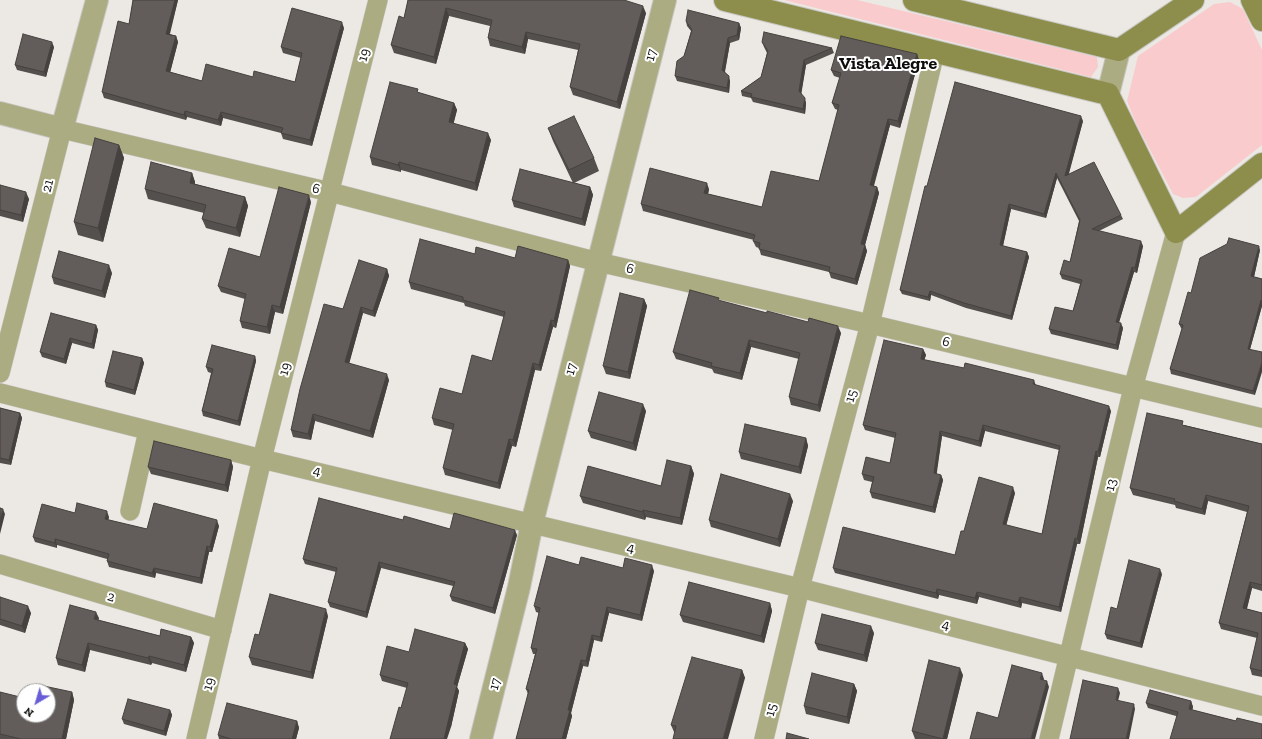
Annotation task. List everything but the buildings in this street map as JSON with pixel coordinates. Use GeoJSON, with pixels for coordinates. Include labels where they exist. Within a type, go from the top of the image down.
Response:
{"type":"FeatureCollection","features":[{"type":"Feature","properties":{"kind":"main road"},"geometry":{"type":"LineString","coordinates":[[725,0],[1108,94],[1176,232],[1262,164]]}},
{"type":"Feature","properties":{"kind":"main road"},"geometry":{"type":"LineString","coordinates":[[914,0],[1119,50],[1193,0]]}},
{"type":"Feature","properties":{"kind":"main road"},"geometry":{"type":"LineString","coordinates":[[1252,0],[1262,20]]}},
{"type":"Feature","properties":{"kind":"street","name":"21"},"geometry":{"type":"LineString","coordinates":[[0,373],[62,129],[97,0]]}},
{"type":"Feature","properties":{"kind":"street","name":"19"},"geometry":{"type":"LineString","coordinates":[[196,739],[262,459],[378,0]]}},
{"type":"Feature","properties":{"kind":"street","name":"17"},"geometry":{"type":"LineString","coordinates":[[481,739],[519,587],[532,523],[665,0]]}},
{"type":"Feature","properties":{"kind":"street"},"geometry":{"type":"LineString","coordinates":[[1108,94],[1119,50]]}},
{"type":"Feature","properties":{"kind":"street","name":"15"},"geometry":{"type":"LineString","coordinates":[[764,739],[800,588],[870,324],[935,52]]}},
{"type":"Feature","properties":{"kind":"street","name":"6"},"geometry":{"type":"LineString","coordinates":[[0,113],[330,192],[598,262],[870,324],[1262,418]]}},
{"type":"Feature","properties":{"kind":"street","name":"13"},"geometry":{"type":"LineString","coordinates":[[1049,739],[1133,388],[1176,232]]}},
{"type":"Feature","properties":{"kind":"street","name":"4"},"geometry":{"type":"LineString","coordinates":[[0,392],[262,459],[800,588],[1262,706]]}},
{"type":"Feature","properties":{"kind":"street"},"geometry":{"type":"LineString","coordinates":[[130,511],[148,431]]}},
{"type":"Feature","properties":{"kind":"street","name":"2"},"geometry":{"type":"LineString","coordinates":[[0,564],[222,630]]}},
{"type":"Feature","properties":{"kind":"shaded area"},"geometry":{"type":"Polygon","coordinates":[[[784,0],[857,0],[1097,57],[1098,67],[1091,77],[784,0]]]}},
{"type":"Feature","properties":{"kind":"shaded area"},"geometry":{"type":"Polygon","coordinates":[[[1230,2],[1243,9],[1262,50],[1262,145],[1196,197],[1183,198],[1173,194],[1136,123],[1127,101],[1138,56],[1214,4],[1230,2]]]}},
{"type":"Feature","properties":{"kind":"district","name":"Vista Alegre"},"geometry":{"type":"Point","coordinates":[888,64]}}]}
